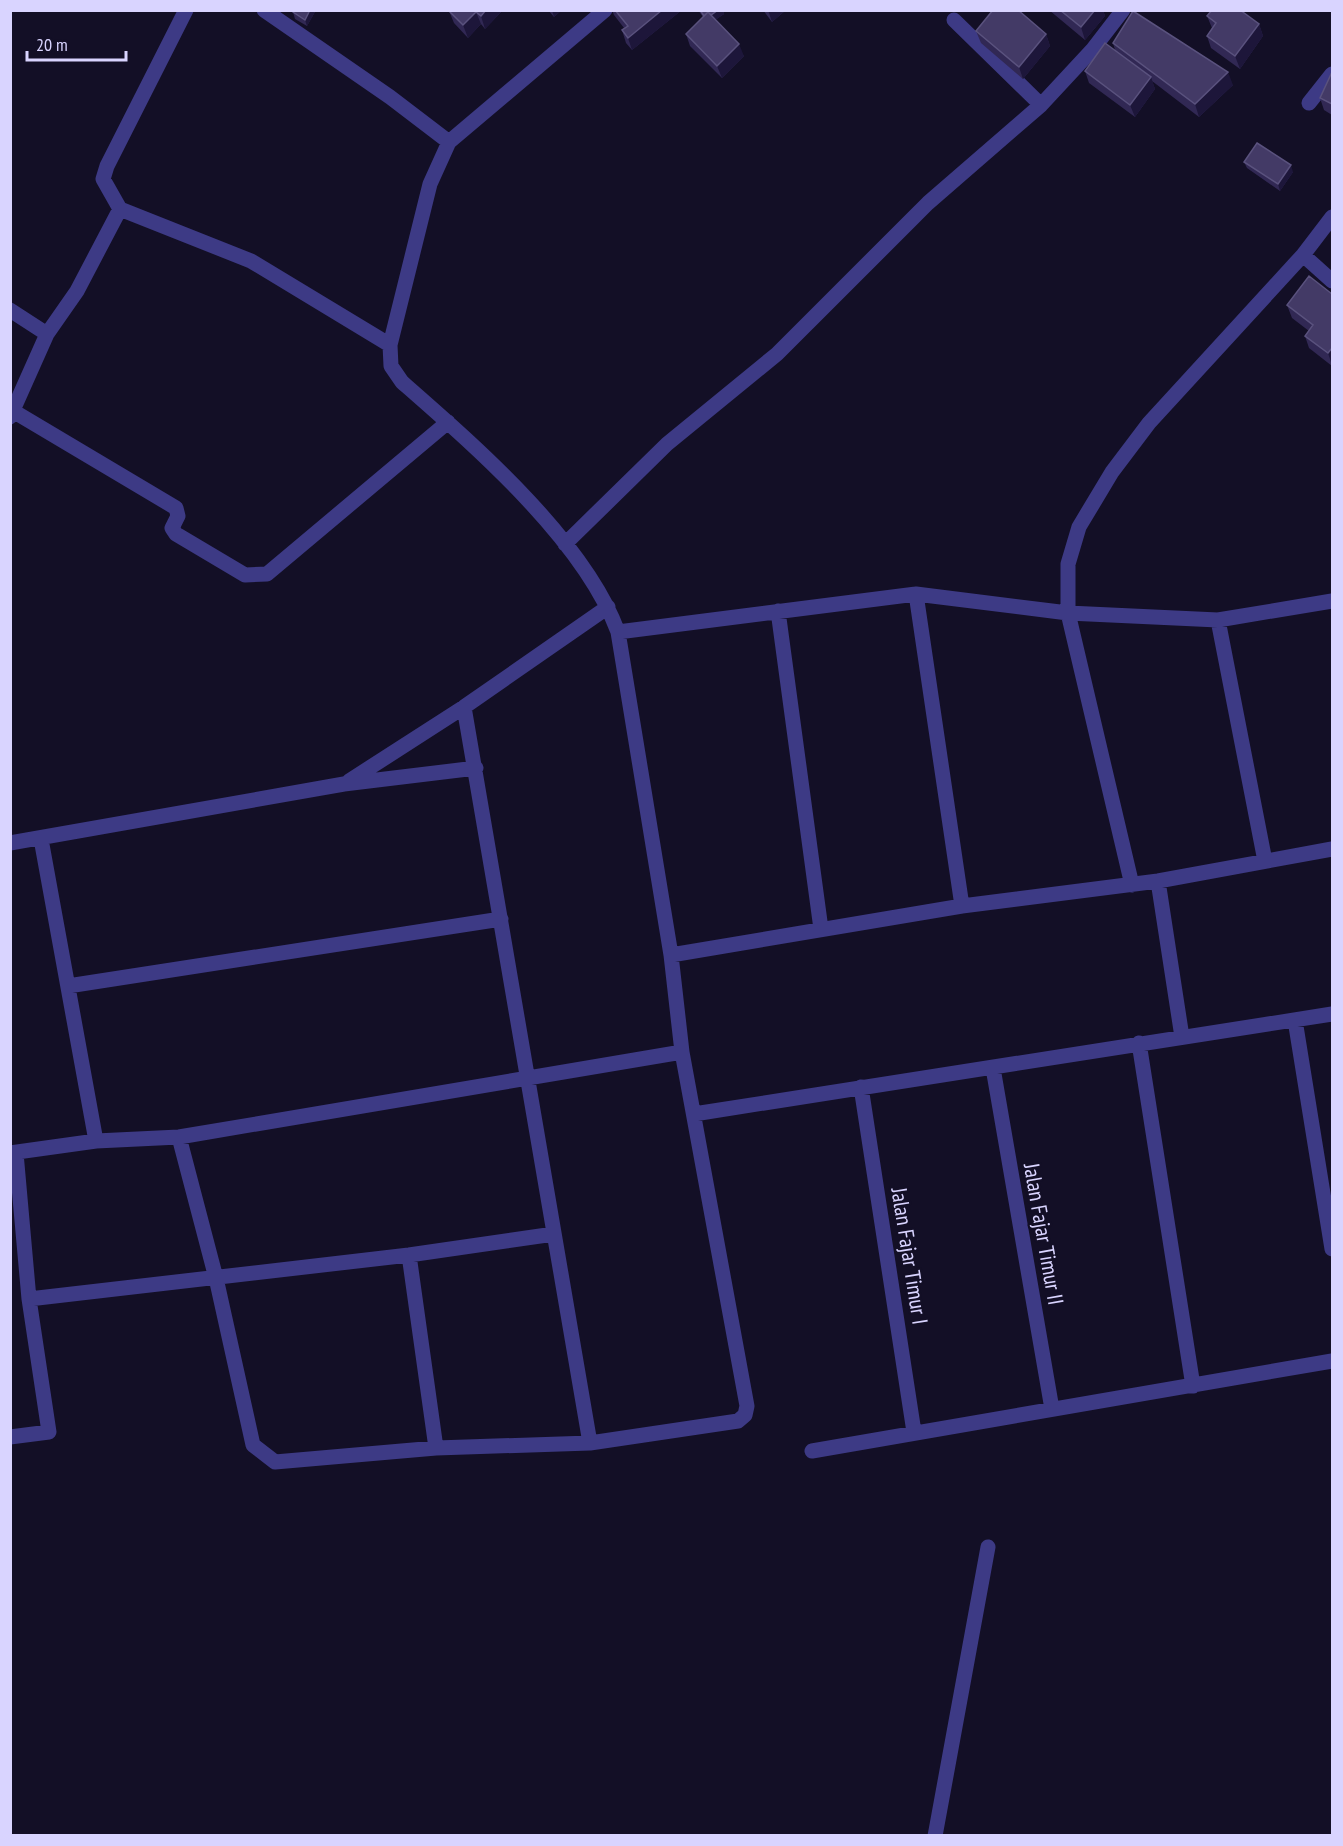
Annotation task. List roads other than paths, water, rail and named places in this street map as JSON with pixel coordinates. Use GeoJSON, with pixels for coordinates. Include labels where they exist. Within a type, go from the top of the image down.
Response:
{"type":"FeatureCollection","features":[{"type":"Feature","properties":{"kind":"street"},"geometry":{"type":"LineString","coordinates":[[186,10],[105,172],[103,179],[120,209],[251,261],[390,345]]}},
{"type":"Feature","properties":{"kind":"street"},"geometry":{"type":"LineString","coordinates":[[264,10],[399,103],[449,142]]}},
{"type":"Feature","properties":{"kind":"street"},"geometry":{"type":"LineString","coordinates":[[179,1137],[216,1278],[252,1444],[275,1462],[436,1448],[590,1443],[738,1421],[745,1415],[747,1406],[682,1052],[671,954],[618,632],[608,607],[565,544],[514,486],[448,422],[402,382],[391,366],[390,345],[430,184],[449,142],[605,10]]}},
{"type":"Feature","properties":{"kind":"street"},"geometry":{"type":"LineString","coordinates":[[565,544],[667,444],[777,354],[928,203],[1041,105],[1093,49],[1123,10]]}},
{"type":"Feature","properties":{"kind":"street"},"geometry":{"type":"LineString","coordinates":[[954,20],[1041,105]]}},
{"type":"Feature","properties":{"kind":"street"},"geometry":{"type":"LineString","coordinates":[[1309,103],[1332,74]]}},
{"type":"Feature","properties":{"kind":"street"},"geometry":{"type":"LineString","coordinates":[[120,209],[77,291],[48,334],[12,414],[176,508],[178,516],[172,528],[176,534],[244,575],[267,574],[448,422]]}},
{"type":"Feature","properties":{"kind":"street"},"geometry":{"type":"LineString","coordinates":[[1132,885],[1068,613],[1068,564],[1078,527],[1112,472],[1149,423],[1303,255],[1332,217]]}},
{"type":"Feature","properties":{"kind":"street"},"geometry":{"type":"LineString","coordinates":[[1303,255],[1332,281]]}},
{"type":"Feature","properties":{"kind":"street"},"geometry":{"type":"LineString","coordinates":[[10,310],[48,334]]}},
{"type":"Feature","properties":{"kind":"street"},"geometry":{"type":"LineString","coordinates":[[916,594],[962,906]]}},
{"type":"Feature","properties":{"kind":"street"},"geometry":{"type":"LineString","coordinates":[[618,632],[916,594],[1068,613],[1218,620],[1332,601]]}},
{"type":"Feature","properties":{"kind":"street"},"geometry":{"type":"LineString","coordinates":[[344,784],[464,707],[608,607]]}},
{"type":"Feature","properties":{"kind":"street"},"geometry":{"type":"LineString","coordinates":[[778,611],[821,929]]}},
{"type":"Feature","properties":{"kind":"street"},"geometry":{"type":"LineString","coordinates":[[1218,620],[1265,861]]}},
{"type":"Feature","properties":{"kind":"street"},"geometry":{"type":"LineString","coordinates":[[464,707],[590,1443]]}},
{"type":"Feature","properties":{"kind":"street"},"geometry":{"type":"LineString","coordinates":[[10,843],[344,784],[476,768]]}},
{"type":"Feature","properties":{"kind":"street"},"geometry":{"type":"LineString","coordinates":[[41,839],[96,1141]]}},
{"type":"Feature","properties":{"kind":"street"},"geometry":{"type":"LineString","coordinates":[[671,954],[962,906],[1158,881],[1332,849]]}},
{"type":"Feature","properties":{"kind":"street"},"geometry":{"type":"LineString","coordinates":[[1158,881],[1182,1037]]}},
{"type":"Feature","properties":{"kind":"street"},"geometry":{"type":"LineString","coordinates":[[68,986],[501,919]]}},
{"type":"Feature","properties":{"kind":"street"},"geometry":{"type":"LineString","coordinates":[[694,1114],[993,1068],[1139,1042],[1332,1014]]}},
{"type":"Feature","properties":{"kind":"street"},"geometry":{"type":"LineString","coordinates":[[1295,1020],[1332,1250]]}},
{"type":"Feature","properties":{"kind":"street"},"geometry":{"type":"LineString","coordinates":[[1139,1042],[1193,1386]]}},
{"type":"Feature","properties":{"kind":"street"},"geometry":{"type":"LineString","coordinates":[[10,1437],[49,1432],[29,1299],[13,1153],[96,1141],[179,1137],[682,1052]]}},
{"type":"Feature","properties":{"kind":"street","name":"Jalan Fajar Timur II"},"geometry":{"type":"LineString","coordinates":[[993,1068],[1052,1409]]}},
{"type":"Feature","properties":{"kind":"street","name":"Jalan Fajar Timur I"},"geometry":{"type":"LineString","coordinates":[[861,1087],[914,1431]]}},
{"type":"Feature","properties":{"kind":"street"},"geometry":{"type":"LineString","coordinates":[[29,1299],[409,1255],[554,1234]]}},
{"type":"Feature","properties":{"kind":"street"},"geometry":{"type":"LineString","coordinates":[[409,1255],[436,1448]]}},
{"type":"Feature","properties":{"kind":"street"},"geometry":{"type":"LineString","coordinates":[[812,1451],[914,1431],[1332,1361]]}},
{"type":"Feature","properties":{"kind":"street"},"geometry":{"type":"LineString","coordinates":[[935,1836],[988,1547]]}}]}
